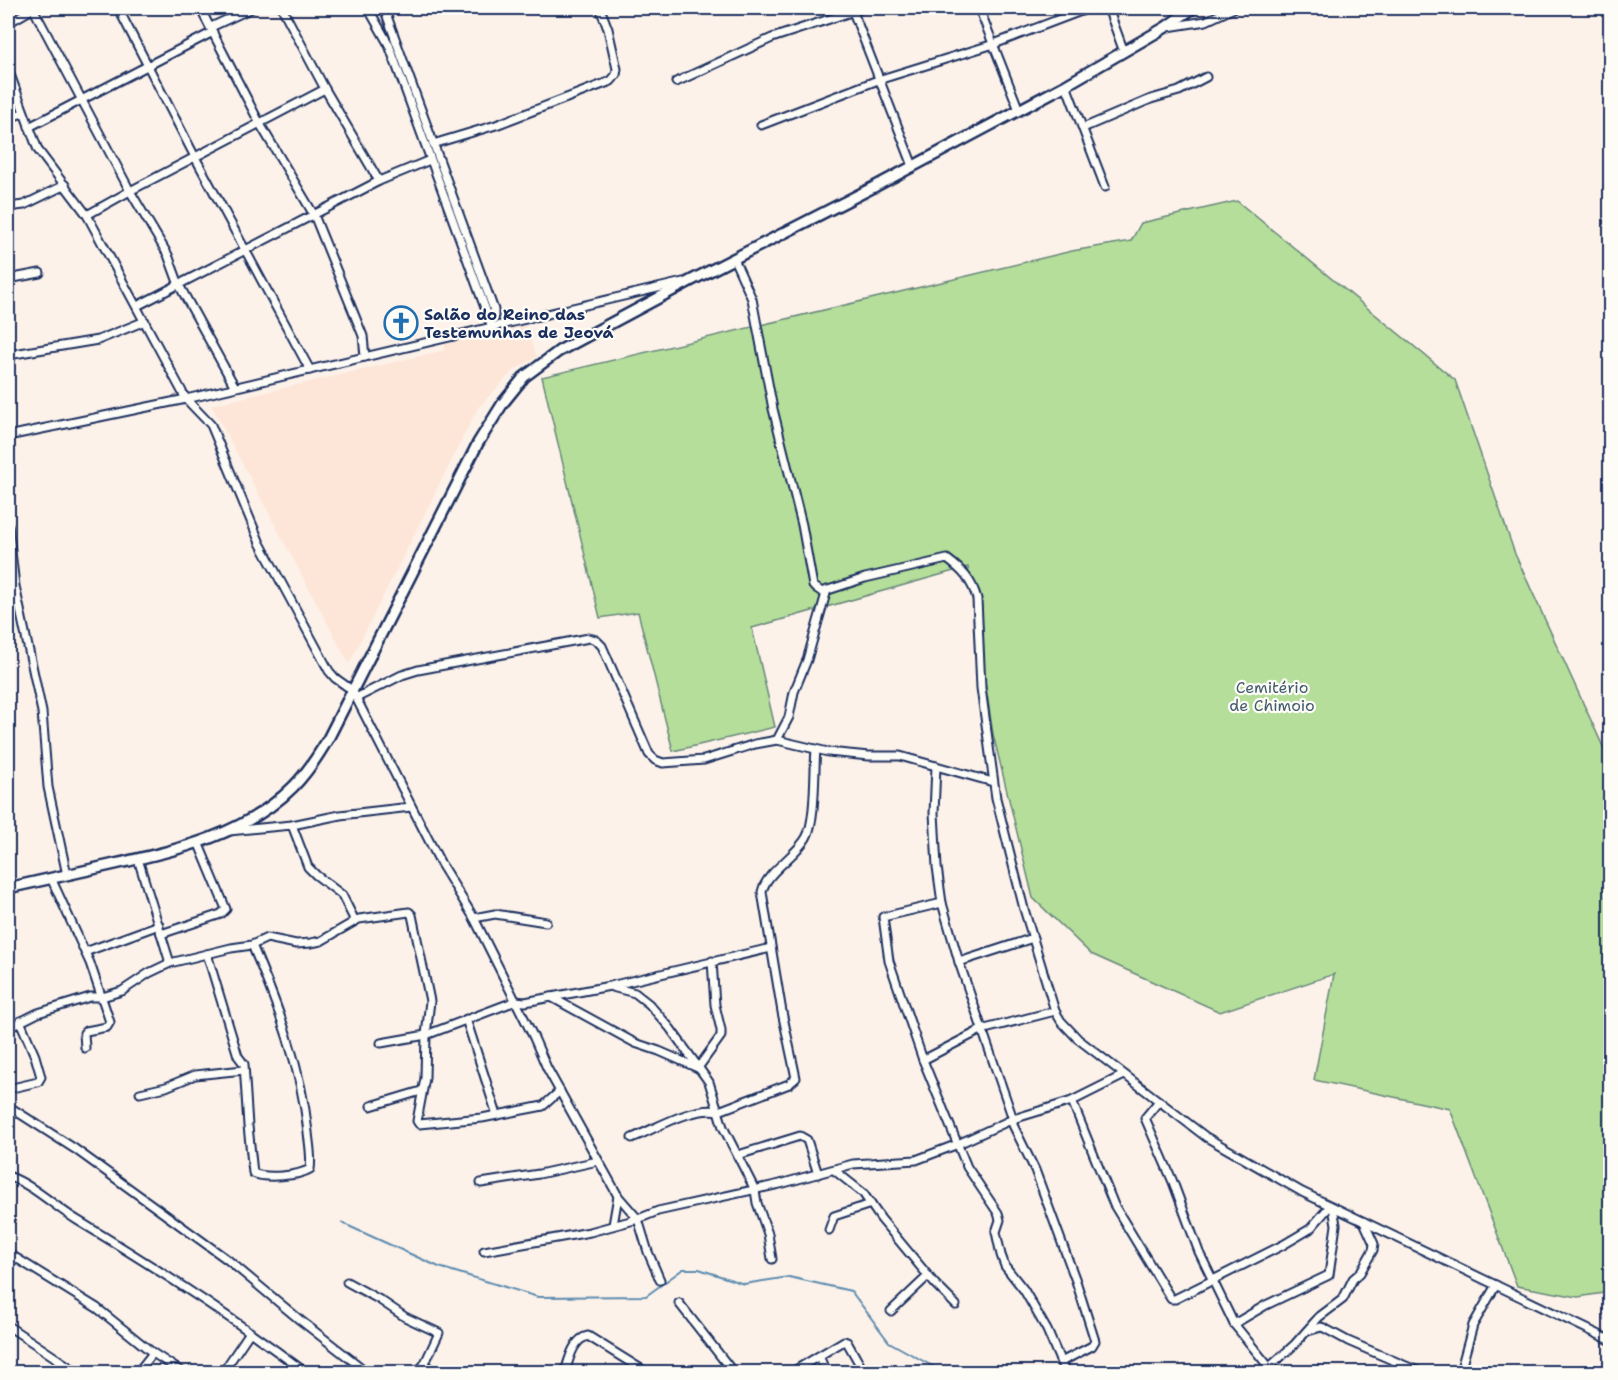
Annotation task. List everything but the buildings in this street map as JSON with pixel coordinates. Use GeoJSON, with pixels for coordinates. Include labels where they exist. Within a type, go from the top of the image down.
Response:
{"type":"FeatureCollection","features":[{"type":"Feature","properties":{"kind":"street"},"geometry":{"type":"LineString","coordinates":[[8,24],[34,8],[130,191],[168,255],[179,285],[235,387]]}},
{"type":"Feature","properties":{"kind":"street"},"geometry":{"type":"LineString","coordinates":[[118,8],[244,250],[310,370]]}},
{"type":"Feature","properties":{"kind":"street"},"geometry":{"type":"LineString","coordinates":[[200,8],[260,124],[314,215],[363,336],[365,357]]}},
{"type":"Feature","properties":{"kind":"street"},"geometry":{"type":"LineString","coordinates":[[28,127],[148,66],[252,8]]}},
{"type":"Feature","properties":{"kind":"street"},"geometry":{"type":"LineString","coordinates":[[282,8],[325,89],[379,181]]}},
{"type":"Feature","properties":{"kind":"street"},"geometry":{"type":"LineString","coordinates":[[368,8],[389,45],[491,325]]}},
{"type":"Feature","properties":{"kind":"street"},"geometry":{"type":"LineString","coordinates":[[384,8],[494,310],[491,325]]}},
{"type":"Feature","properties":{"kind":"street"},"geometry":{"type":"LineString","coordinates":[[433,144],[496,125],[611,81],[617,69],[608,29],[600,8]]}},
{"type":"Feature","properties":{"kind":"street"},"geometry":{"type":"LineString","coordinates":[[676,82],[772,38],[852,9],[863,8]]}},
{"type":"Feature","properties":{"kind":"street"},"geometry":{"type":"LineString","coordinates":[[979,8],[1019,110]]}},
{"type":"Feature","properties":{"kind":"street"},"geometry":{"type":"LineString","coordinates":[[761,126],[878,80],[994,44],[1089,8]]}},
{"type":"Feature","properties":{"kind":"street"},"geometry":{"type":"LineString","coordinates":[[1108,8],[1124,52]]}},
{"type":"Feature","properties":{"kind":"street"},"geometry":{"type":"LineString","coordinates":[[8,888],[138,859],[198,842],[229,831],[265,809],[293,787],[314,762],[354,694],[478,442],[524,377],[559,351],[1066,85],[1166,27],[1193,8]]}},
{"type":"Feature","properties":{"kind":"street"},"geometry":{"type":"LineString","coordinates":[[1166,27],[1206,21],[1234,8]]}},
{"type":"Feature","properties":{"kind":"street"},"geometry":{"type":"LineString","coordinates":[[852,9],[913,166]]}},
{"type":"Feature","properties":{"kind":"street"},"geometry":{"type":"LineString","coordinates":[[8,69],[38,150],[87,215],[186,399],[211,425],[260,543],[329,671],[354,694],[441,864],[474,918],[547,1068],[618,1196],[638,1219],[645,1245],[660,1280]]}},
{"type":"Feature","properties":{"kind":"street"},"geometry":{"type":"LineString","coordinates":[[1083,128],[1151,99],[1179,91],[1206,77]]}},
{"type":"Feature","properties":{"kind":"street"},"geometry":{"type":"LineString","coordinates":[[1066,85],[1106,188]]}},
{"type":"Feature","properties":{"kind":"street"},"geometry":{"type":"LineString","coordinates":[[87,215],[325,89]]}},
{"type":"Feature","properties":{"kind":"street"},"geometry":{"type":"LineString","coordinates":[[8,118],[23,113]]}},
{"type":"Feature","properties":{"kind":"street"},"geometry":{"type":"LineString","coordinates":[[137,306],[379,181],[430,160]]}},
{"type":"Feature","properties":{"kind":"street"},"geometry":{"type":"LineString","coordinates":[[8,207],[24,205],[65,185]]}},
{"type":"Feature","properties":{"kind":"street"},"geometry":{"type":"LineString","coordinates":[[734,259],[752,299],[773,409],[802,525],[813,586],[822,592],[865,578],[947,559],[965,574],[974,589],[977,599],[981,688],[996,798],[1033,938],[1055,1011],[1061,1021],[1078,1039],[1206,1137],[1331,1207],[1611,1340]]}},
{"type":"Feature","properties":{"kind":"street"},"geometry":{"type":"LineString","coordinates":[[8,279],[40,273]]}},
{"type":"Feature","properties":{"kind":"street"},"geometry":{"type":"LineString","coordinates":[[8,436],[186,399],[491,325],[692,280]]}},
{"type":"Feature","properties":{"kind":"street"},"geometry":{"type":"LineString","coordinates":[[8,355],[98,340],[145,321]]}},
{"type":"Feature","properties":{"kind":"street"},"geometry":{"type":"LineString","coordinates":[[8,525],[16,593],[42,712],[48,787],[67,875]]}},
{"type":"Feature","properties":{"kind":"street"},"geometry":{"type":"LineString","coordinates":[[777,740],[789,717],[794,692],[807,660],[827,590]]}},
{"type":"Feature","properties":{"kind":"street"},"geometry":{"type":"LineString","coordinates":[[354,694],[418,670],[589,638],[597,640],[602,646],[649,754],[655,760],[663,763],[704,760],[755,744],[777,740],[856,755],[900,756],[993,782]]}},
{"type":"Feature","properties":{"kind":"street"},"geometry":{"type":"LineString","coordinates":[[632,1138],[684,1115],[708,1110],[719,1111],[789,1084],[796,1078],[762,892],[767,880],[800,848],[808,836],[816,749]]}},
{"type":"Feature","properties":{"kind":"street"},"geometry":{"type":"LineString","coordinates":[[936,766],[935,824],[937,867],[942,903],[981,1030],[1013,1119],[1013,1125],[1035,1170],[1076,1281],[1095,1341],[1092,1346],[1061,1362]]}},
{"type":"Feature","properties":{"kind":"street"},"geometry":{"type":"LineString","coordinates":[[229,831],[292,825],[340,815],[411,807]]}},
{"type":"Feature","properties":{"kind":"street"},"geometry":{"type":"LineString","coordinates":[[292,825],[301,854],[308,867],[342,894],[355,921]]}},
{"type":"Feature","properties":{"kind":"street"},"geometry":{"type":"LineString","coordinates":[[161,934],[221,914],[226,909],[198,842]]}},
{"type":"Feature","properties":{"kind":"street"},"geometry":{"type":"LineString","coordinates":[[138,859],[170,963]]}},
{"type":"Feature","properties":{"kind":"street"},"geometry":{"type":"LineString","coordinates":[[51,879],[85,952],[102,997],[109,1025],[86,1031],[83,1037],[85,1048]]}},
{"type":"Feature","properties":{"kind":"street"},"geometry":{"type":"LineString","coordinates":[[942,903],[882,917],[889,962],[923,1060],[959,1150],[972,1177],[998,1213],[1000,1220],[996,1232],[1005,1266],[1024,1290],[1047,1330],[1065,1372]]}},
{"type":"Feature","properties":{"kind":"street"},"geometry":{"type":"LineString","coordinates":[[8,1028],[20,1021],[81,999],[102,997],[122,991],[149,973],[170,963],[252,945],[267,938],[296,944],[321,941],[364,917],[409,912],[412,915],[430,1001],[425,1078],[417,1121],[422,1125],[543,1106],[560,1091]]}},
{"type":"Feature","properties":{"kind":"street"},"geometry":{"type":"LineString","coordinates":[[474,918],[495,914],[546,922]]}},
{"type":"Feature","properties":{"kind":"street"},"geometry":{"type":"LineString","coordinates":[[85,952],[159,925]]}},
{"type":"Feature","properties":{"kind":"street"},"geometry":{"type":"LineString","coordinates":[[959,962],[1033,938]]}},
{"type":"Feature","properties":{"kind":"street"},"geometry":{"type":"LineString","coordinates":[[207,954],[238,1056],[244,1064],[254,1173],[259,1176],[286,1176],[308,1171],[311,1166],[305,1111],[298,1074],[270,987],[252,945]]}},
{"type":"Feature","properties":{"kind":"street"},"geometry":{"type":"LineString","coordinates":[[381,1043],[426,1035],[516,1001],[525,1002],[610,986],[771,948]]}},
{"type":"Feature","properties":{"kind":"street"},"geometry":{"type":"LineString","coordinates":[[698,1068],[721,1036],[715,1005],[712,961]]}},
{"type":"Feature","properties":{"kind":"street"},"geometry":{"type":"LineString","coordinates":[[610,986],[628,990],[642,997],[670,1028],[709,1082],[723,1127],[755,1190],[768,1234],[772,1259]]}},
{"type":"Feature","properties":{"kind":"street"},"geometry":{"type":"LineString","coordinates":[[550,997],[635,1043],[698,1068]]}},
{"type":"Feature","properties":{"kind":"street"},"geometry":{"type":"LineString","coordinates":[[923,1060],[981,1030],[1055,1011]]}},
{"type":"Feature","properties":{"kind":"street"},"geometry":{"type":"LineString","coordinates":[[466,1020],[497,1115]]}},
{"type":"Feature","properties":{"kind":"street"},"geometry":{"type":"LineString","coordinates":[[8,1089],[38,1082],[41,1077],[20,1021]]}},
{"type":"Feature","properties":{"kind":"street"},"geometry":{"type":"LineString","coordinates":[[140,1093],[166,1087],[195,1075],[244,1070]]}},
{"type":"Feature","properties":{"kind":"street"},"geometry":{"type":"LineString","coordinates":[[484,1251],[584,1233],[638,1219],[658,1210],[755,1190],[865,1162],[916,1160],[1013,1119],[1072,1101],[1124,1075]]}},
{"type":"Feature","properties":{"kind":"street"},"geometry":{"type":"LineString","coordinates":[[371,1106],[421,1091]]}},
{"type":"Feature","properties":{"kind":"street"},"geometry":{"type":"LineString","coordinates":[[1072,1101],[1114,1205],[1168,1297],[1175,1299],[1283,1245],[1310,1229],[1331,1207]]}},
{"type":"Feature","properties":{"kind":"street"},"geometry":{"type":"LineString","coordinates":[[1159,1101],[1145,1118],[1212,1280],[1234,1324],[1269,1371],[1319,1317],[1342,1299],[1373,1250],[1372,1237],[1364,1222]]}},
{"type":"Feature","properties":{"kind":"street"},"geometry":{"type":"LineString","coordinates":[[8,1106],[75,1149],[228,1260],[367,1372]]}},
{"type":"Feature","properties":{"kind":"street"},"geometry":{"type":"LineString","coordinates":[[738,1155],[801,1136],[807,1140],[818,1174]]}},
{"type":"Feature","properties":{"kind":"street"},"geometry":{"type":"LineString","coordinates":[[481,1183],[539,1174],[598,1161]]}},
{"type":"Feature","properties":{"kind":"street"},"geometry":{"type":"LineString","coordinates":[[834,1170],[863,1193],[928,1276],[956,1305]]}},
{"type":"Feature","properties":{"kind":"street"},"geometry":{"type":"LineString","coordinates":[[8,1176],[173,1278],[305,1372]]}},
{"type":"Feature","properties":{"kind":"street"},"geometry":{"type":"LineString","coordinates":[[613,1225],[618,1196]]}},
{"type":"Feature","properties":{"kind":"street"},"geometry":{"type":"LineString","coordinates":[[829,1230],[834,1216],[871,1204]]}},
{"type":"Feature","properties":{"kind":"street"},"geometry":{"type":"LineString","coordinates":[[1234,1324],[1266,1305],[1329,1275],[1336,1225],[1331,1207]]}},
{"type":"Feature","properties":{"kind":"street"},"geometry":{"type":"LineString","coordinates":[[8,1253],[97,1308],[153,1353],[182,1372]]}},
{"type":"Feature","properties":{"kind":"street"},"geometry":{"type":"LineString","coordinates":[[891,1311],[928,1276]]}},
{"type":"Feature","properties":{"kind":"street"},"geometry":{"type":"LineString","coordinates":[[347,1282],[405,1317],[439,1333],[424,1365],[417,1372]]}},
{"type":"Feature","properties":{"kind":"street"},"geometry":{"type":"LineString","coordinates":[[1460,1372],[1473,1325],[1496,1285]]}},
{"type":"Feature","properties":{"kind":"street"},"geometry":{"type":"LineString","coordinates":[[679,1303],[733,1372]]}},
{"type":"Feature","properties":{"kind":"street"},"geometry":{"type":"LineString","coordinates":[[8,1326],[77,1372]]}},
{"type":"Feature","properties":{"kind":"street"},"geometry":{"type":"LineString","coordinates":[[1306,1331],[1324,1328],[1348,1341],[1420,1372]]}},
{"type":"Feature","properties":{"kind":"street"},"geometry":{"type":"LineString","coordinates":[[223,1372],[250,1332]]}},
{"type":"Feature","properties":{"kind":"street"},"geometry":{"type":"LineString","coordinates":[[565,1372],[573,1350],[580,1339],[588,1336],[646,1372]]}},
{"type":"Feature","properties":{"kind":"street"},"geometry":{"type":"LineString","coordinates":[[792,1372],[844,1341],[864,1372]]}},
{"type":"Feature","properties":{"kind":"street"},"geometry":{"type":"LineString","coordinates":[[138,1372],[153,1353]]}},
{"type":"Feature","properties":{"kind":"street"},"geometry":{"type":"LineString","coordinates":[[819,1356],[826,1372]]}},
{"type":"Feature","properties":{"kind":"street"},"geometry":{"type":"LineString","coordinates":[[424,1365],[436,1372]]}},
{"type":"Feature","properties":{"kind":"shaded area"},"geometry":{"type":"Polygon","coordinates":[[[526,326],[537,357],[514,370],[478,408],[349,664],[211,405],[445,350],[445,344],[526,326]]]}},
{"type":"Feature","properties":{"kind":"green space","name":"Cemitério de Chimoio"},"geometry":{"type":"Polygon","coordinates":[[[1237,201],[1455,380],[1515,554],[1610,762],[1610,1292],[1578,1297],[1517,1286],[1450,1109],[1314,1080],[1334,974],[1220,1012],[1091,954],[1033,898],[993,734],[968,567],[752,628],[775,727],[673,751],[638,612],[600,618],[542,377],[1072,251],[1131,241],[1141,223],[1237,201]]]}},
{"type":"Feature","properties":{"kind":"waterway"},"geometry":{"type":"LineString","coordinates":[[342,1223],[439,1267],[538,1297],[646,1296],[683,1269],[699,1269],[744,1284],[789,1277],[851,1291],[889,1342],[943,1372]]}},
{"type":"Feature","properties":{"kind":"place","name":"Salão do Reino das Testemunhas de Jeová"},"geometry":{"type":"Point","coordinates":[401,323]}}]}
